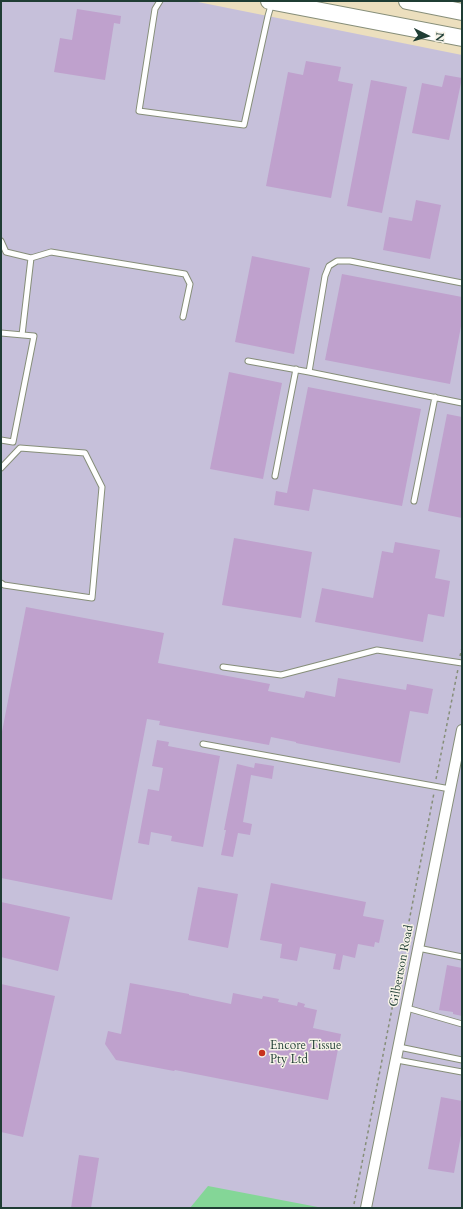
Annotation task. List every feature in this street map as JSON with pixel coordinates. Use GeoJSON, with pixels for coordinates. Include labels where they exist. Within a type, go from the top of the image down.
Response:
{"type":"FeatureCollection","features":[{"type":"Feature","properties":{"kind":"main road"},"geometry":{"type":"LineString","coordinates":[[407,1],[462,12]]}},
{"type":"Feature","properties":{"kind":"main road"},"geometry":{"type":"LineString","coordinates":[[272,2],[312,4],[462,38]]}},
{"type":"Feature","properties":{"kind":"street","name":"Gilbertson Road"},"geometry":{"type":"LineString","coordinates":[[366,1208],[397,1060],[462,730]]}},
{"type":"Feature","properties":{"kind":"lane"},"geometry":{"type":"LineString","coordinates":[[160,1],[155,9],[139,111],[244,125],[272,2]]}},
{"type":"Feature","properties":{"kind":"lane"},"geometry":{"type":"LineString","coordinates":[[1,241],[6,252],[31,258],[50,252],[185,274],[190,284],[183,317]]}},
{"type":"Feature","properties":{"kind":"lane"},"geometry":{"type":"LineString","coordinates":[[22,335],[31,258]]}},
{"type":"Feature","properties":{"kind":"lane"},"geometry":{"type":"LineString","coordinates":[[309,372],[325,276],[329,266],[337,261],[350,261],[462,283]]}},
{"type":"Feature","properties":{"kind":"lane"},"geometry":{"type":"LineString","coordinates":[[1,333],[34,336],[13,442],[1,440]]}},
{"type":"Feature","properties":{"kind":"lane"},"geometry":{"type":"LineString","coordinates":[[248,361],[296,369],[462,403]]}},
{"type":"Feature","properties":{"kind":"lane"},"geometry":{"type":"LineString","coordinates":[[275,476],[296,369]]}},
{"type":"Feature","properties":{"kind":"lane"},"geometry":{"type":"LineString","coordinates":[[414,501],[435,397]]}},
{"type":"Feature","properties":{"kind":"lane"},"geometry":{"type":"LineString","coordinates":[[1,468],[20,448],[85,454],[102,487],[92,598],[4,585],[1,583]]}},
{"type":"Feature","properties":{"kind":"lane"},"geometry":{"type":"LineString","coordinates":[[223,667],[281,675],[377,650],[460,663]]}},
{"type":"Feature","properties":{"kind":"lane"},"geometry":{"type":"LineString","coordinates":[[203,744],[450,788]]}},
{"type":"Feature","properties":{"kind":"lane"},"geometry":{"type":"LineString","coordinates":[[418,948],[462,957]]}},
{"type":"Feature","properties":{"kind":"lane"},"geometry":{"type":"LineString","coordinates":[[407,1008],[462,1024]]}},
{"type":"Feature","properties":{"kind":"lane"},"geometry":{"type":"LineString","coordinates":[[399,1047],[462,1060]]}},
{"type":"Feature","properties":{"kind":"lane"},"geometry":{"type":"LineString","coordinates":[[397,1060],[462,1072]]}},
{"type":"Feature","properties":{"kind":"path"},"geometry":{"type":"LineString","coordinates":[[354,1204],[462,648]]}},
{"type":"Feature","properties":{"kind":"shaded area"},"geometry":{"type":"Polygon","coordinates":[[[1,1],[193,1],[462,55],[462,1208],[1,1208],[1,1]]]}},
{"type":"Feature","properties":{"kind":"green space"},"geometry":{"type":"Polygon","coordinates":[[[208,1186],[323,1208],[190,1208],[208,1186]]]}},
{"type":"Feature","properties":{"kind":"building"},"geometry":{"type":"Polygon","coordinates":[[[77,9],[121,16],[120,24],[114,23],[105,80],[54,72],[60,38],[72,40],[77,9]]]}},
{"type":"Feature","properties":{"kind":"building"},"geometry":{"type":"Polygon","coordinates":[[[306,61],[341,67],[338,81],[353,84],[331,198],[266,186],[288,72],[303,75],[306,61]]]}},
{"type":"Feature","properties":{"kind":"building"},"geometry":{"type":"Polygon","coordinates":[[[445,75],[462,78],[449,140],[412,133],[422,83],[442,87],[445,75]]]}},
{"type":"Feature","properties":{"kind":"building"},"geometry":{"type":"Polygon","coordinates":[[[371,80],[407,87],[382,213],[347,206],[371,80]]]}},
{"type":"Feature","properties":{"kind":"building"},"geometry":{"type":"Polygon","coordinates":[[[416,200],[441,205],[430,259],[383,250],[389,217],[412,221],[416,200]]]}},
{"type":"Feature","properties":{"kind":"building"},"geometry":{"type":"Polygon","coordinates":[[[252,256],[310,268],[294,354],[235,342],[252,256]]]}},
{"type":"Feature","properties":{"kind":"building"},"geometry":{"type":"Polygon","coordinates":[[[342,274],[462,297],[462,321],[450,384],[325,360],[342,274]]]}},
{"type":"Feature","properties":{"kind":"building"},"geometry":{"type":"Polygon","coordinates":[[[229,372],[282,383],[263,479],[210,469],[229,372]]]}},
{"type":"Feature","properties":{"kind":"building"},"geometry":{"type":"Polygon","coordinates":[[[308,387],[421,409],[402,506],[313,489],[309,511],[274,505],[276,491],[287,493],[308,387]]]}},
{"type":"Feature","properties":{"kind":"building"},"geometry":{"type":"Polygon","coordinates":[[[447,414],[462,417],[462,518],[428,511],[447,414]]]}},
{"type":"Feature","properties":{"kind":"building"},"geometry":{"type":"Polygon","coordinates":[[[234,538],[312,552],[301,618],[222,605],[234,538]]]}},
{"type":"Feature","properties":{"kind":"building"},"geometry":{"type":"Polygon","coordinates":[[[395,542],[440,550],[435,578],[450,581],[444,617],[428,614],[423,642],[315,622],[322,588],[373,598],[382,551],[393,553],[395,542]]]}},
{"type":"Feature","properties":{"kind":"building"},"geometry":{"type":"Polygon","coordinates":[[[26,607],[164,633],[158,663],[270,684],[268,691],[304,698],[306,691],[335,697],[338,678],[406,690],[407,684],[433,689],[428,714],[410,711],[400,763],[271,737],[269,745],[159,725],[160,721],[147,719],[112,900],[1,878],[1,737],[26,607]]]}},
{"type":"Feature","properties":{"kind":"building"},"geometry":{"type":"Polygon","coordinates":[[[157,740],[169,742],[168,746],[220,756],[203,847],[171,841],[172,836],[151,832],[149,845],[138,843],[148,789],[159,791],[163,768],[152,766],[157,740]]]}},
{"type":"Feature","properties":{"kind":"building"},"geometry":{"type":"Polygon","coordinates":[[[255,763],[274,766],[272,779],[251,775],[243,822],[252,824],[250,835],[238,833],[233,857],[221,855],[226,830],[224,830],[237,764],[254,768],[255,763]]]}},
{"type":"Feature","properties":{"kind":"building"},"geometry":{"type":"Polygon","coordinates":[[[271,883],[366,902],[363,916],[384,920],[379,943],[375,942],[374,947],[358,944],[355,958],[343,955],[340,970],[333,969],[336,954],[300,947],[297,961],[280,958],[282,944],[260,940],[271,883]]]}},
{"type":"Feature","properties":{"kind":"building"},"geometry":{"type":"Polygon","coordinates":[[[198,887],[238,894],[228,948],[188,940],[198,887]]]}},
{"type":"Feature","properties":{"kind":"building"},"geometry":{"type":"Polygon","coordinates":[[[1,902],[70,917],[58,971],[1,957],[1,902]]]}},
{"type":"Feature","properties":{"kind":"building"},"geometry":{"type":"Polygon","coordinates":[[[447,965],[462,968],[462,1016],[453,1014],[453,1012],[439,1010],[447,965]]]}},
{"type":"Feature","properties":{"kind":"building","name":"Encore Tissue Pty Ltd"},"geometry":{"type":"Polygon","coordinates":[[[130,983],[189,994],[231,1004],[233,993],[262,999],[263,996],[279,999],[278,1002],[297,1006],[298,1002],[305,1004],[304,1007],[317,1010],[313,1028],[341,1034],[328,1100],[116,1060],[105,1044],[108,1031],[121,1034],[130,983]]]}},
{"type":"Feature","properties":{"kind":"building"},"geometry":{"type":"Polygon","coordinates":[[[1,984],[55,996],[23,1137],[1,1132],[1,984]]]}},
{"type":"Feature","properties":{"kind":"building"},"geometry":{"type":"Polygon","coordinates":[[[441,1097],[462,1101],[462,1130],[454,1173],[428,1169],[441,1097]]]}},
{"type":"Feature","properties":{"kind":"building"},"geometry":{"type":"Polygon","coordinates":[[[79,1155],[99,1158],[91,1208],[71,1208],[79,1155]]]}},
{"type":"Feature","properties":{"kind":"place","name":"Encore Tissue Pty Ltd"},"geometry":{"type":"Point","coordinates":[262,1053]}}]}
